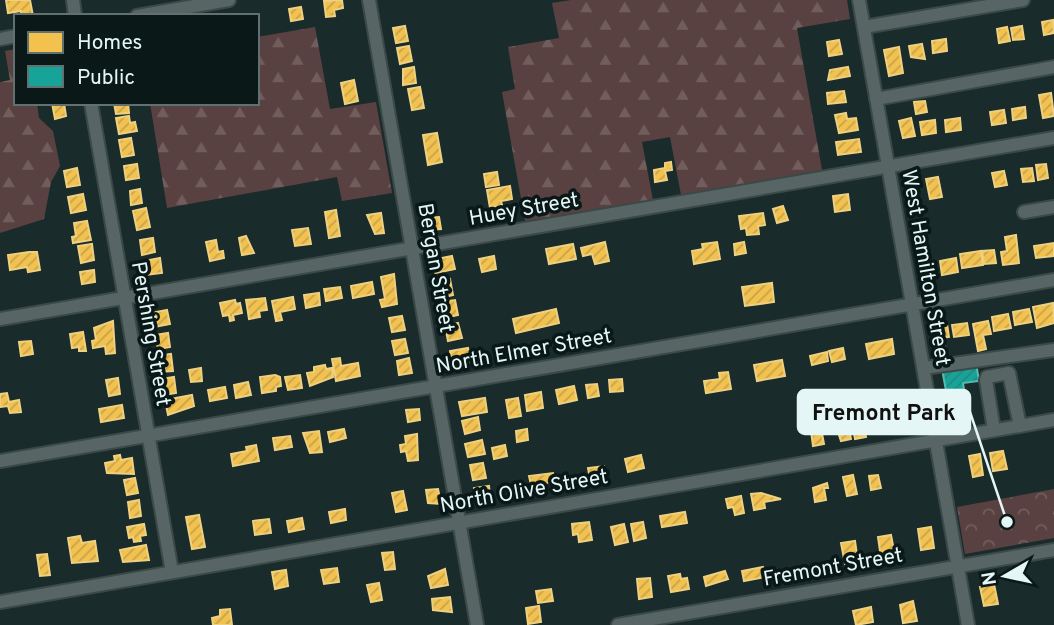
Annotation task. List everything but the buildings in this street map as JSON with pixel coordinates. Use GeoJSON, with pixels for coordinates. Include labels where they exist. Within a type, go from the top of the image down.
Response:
{"type":"FeatureCollection","features":[{"type":"Feature","properties":{"kind":"street"},"geometry":{"type":"LineString","coordinates":[[148,14],[229,0]]}},
{"type":"Feature","properties":{"kind":"street","name":"Bergan Street"},"geometry":{"type":"LineString","coordinates":[[369,0],[477,625]]}},
{"type":"Feature","properties":{"kind":"street","name":"West Hamilton Street"},"geometry":{"type":"LineString","coordinates":[[859,0],[968,625]]}},
{"type":"Feature","properties":{"kind":"street"},"geometry":{"type":"LineString","coordinates":[[864,27],[1023,0]]}},
{"type":"Feature","properties":{"kind":"street"},"geometry":{"type":"LineString","coordinates":[[876,99],[1054,67]]}},
{"type":"Feature","properties":{"kind":"street","name":"Pershing Street"},"geometry":{"type":"LineString","coordinates":[[90,105],[172,572]]}},
{"type":"Feature","properties":{"kind":"street","name":"Huey Street"},"geometry":{"type":"LineString","coordinates":[[0,319],[1054,138]]}},
{"type":"Feature","properties":{"kind":"street"},"geometry":{"type":"LineString","coordinates":[[1024,212],[1054,207]]}},
{"type":"Feature","properties":{"kind":"street","name":"North Elmer Street"},"geometry":{"type":"LineString","coordinates":[[0,461],[1054,280]]}},
{"type":"Feature","properties":{"kind":"street"},"geometry":{"type":"LineString","coordinates":[[924,368],[1054,350]]}},
{"type":"Feature","properties":{"kind":"street"},"geometry":{"type":"LineString","coordinates":[[994,430],[986,380],[987,377],[1009,373],[1020,426]]}},
{"type":"Feature","properties":{"kind":"street","name":"North Olive Street"},"geometry":{"type":"LineString","coordinates":[[0,602],[1054,420]]}},
{"type":"Feature","properties":{"kind":"street","name":"Fremont Street"},"geometry":{"type":"LineString","coordinates":[[618,625],[1054,550]]}},
{"type":"Feature","properties":{"kind":"green space"},"geometry":{"type":"Polygon","coordinates":[[[571,0],[847,0],[850,19],[797,28],[822,170],[681,195],[670,137],[642,142],[653,200],[525,221],[502,92],[515,89],[508,47],[559,38],[552,3],[571,0]]]}},
{"type":"Feature","properties":{"kind":"green space"},"geometry":{"type":"Polygon","coordinates":[[[315,27],[330,109],[376,102],[392,193],[342,201],[337,177],[167,208],[150,105],[259,105],[259,37],[315,27]]]}},
{"type":"Feature","properties":{"kind":"green space"},"geometry":{"type":"Polygon","coordinates":[[[14,49],[14,105],[37,105],[39,118],[53,131],[60,166],[51,182],[44,219],[0,233],[0,82],[10,80],[5,51],[14,49]]]}},
{"type":"Feature","properties":{"kind":"green space"},"geometry":{"type":"Polygon","coordinates":[[[1054,489],[1054,538],[965,554],[957,507],[1054,489]]]}},
{"type":"Feature","properties":{"kind":"place","name":"Fremont Park"},"geometry":{"type":"Point","coordinates":[1007,522]}}]}
